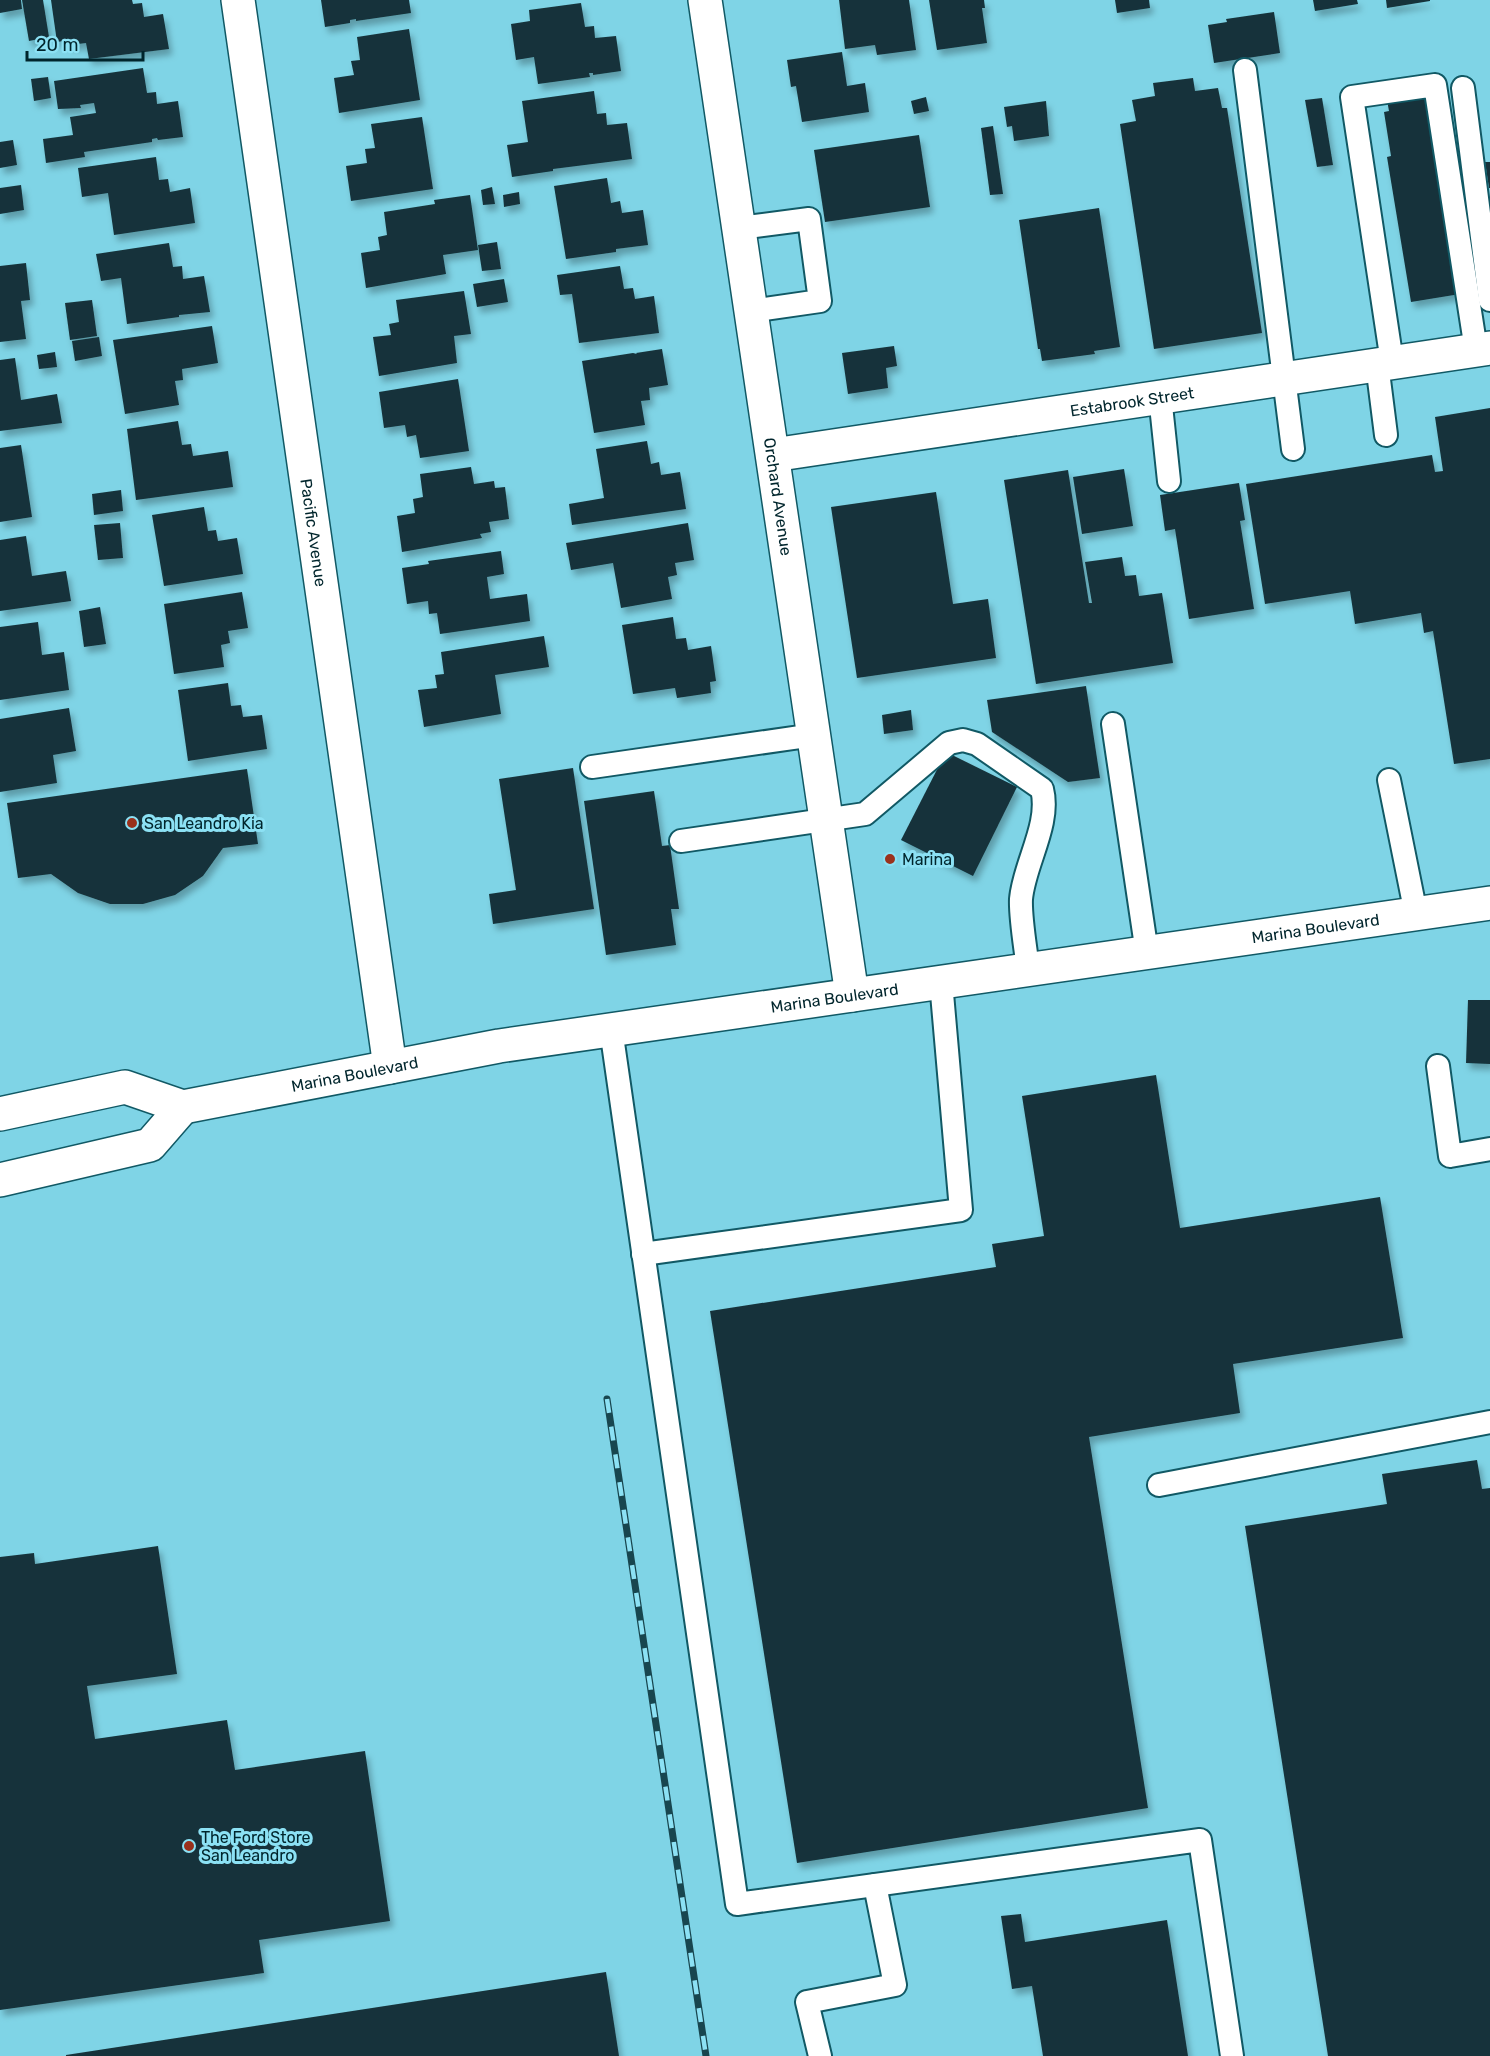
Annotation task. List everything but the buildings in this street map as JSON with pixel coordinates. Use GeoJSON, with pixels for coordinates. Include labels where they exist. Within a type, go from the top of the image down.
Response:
{"type":"FeatureCollection","features":[{"type":"Feature","properties":{"kind":"street","name":"Pacific Avenue"},"geometry":{"type":"LineString","coordinates":[[238,0],[390,1067]]}},
{"type":"Feature","properties":{"kind":"street","name":"Orchard Avenue"},"geometry":{"type":"LineString","coordinates":[[705,0],[852,995]]}},
{"type":"Feature","properties":{"kind":"street","name":"Estabrook Street"},"geometry":{"type":"LineString","coordinates":[[773,455],[1483,349]]}},
{"type":"Feature","properties":{"kind":"street","name":"Marina Boulevard"},"geometry":{"type":"LineString","coordinates":[[0,1114],[125,1087],[183,1107],[499,1046],[1490,903]]}},
{"type":"Feature","properties":{"kind":"street"},"geometry":{"type":"LineString","coordinates":[[0,1180],[150,1145],[183,1107]]}},
{"type":"Feature","properties":{"kind":"lane"},"geometry":{"type":"LineString","coordinates":[[1245,70],[1293,449]]}},
{"type":"Feature","properties":{"kind":"lane"},"geometry":{"type":"LineString","coordinates":[[1386,435],[1384,363],[1353,97],[1435,85],[1483,349]]}},
{"type":"Feature","properties":{"kind":"lane"},"geometry":{"type":"LineString","coordinates":[[1463,88],[1490,300]]}},
{"type":"Feature","properties":{"kind":"lane"},"geometry":{"type":"LineString","coordinates":[[739,228],[809,219],[820,301],[751,311]]}},
{"type":"Feature","properties":{"kind":"lane"},"geometry":{"type":"LineString","coordinates":[[1160,396],[1169,481]]}},
{"type":"Feature","properties":{"kind":"lane"},"geometry":{"type":"LineString","coordinates":[[1113,724],[1147,952]]}},
{"type":"Feature","properties":{"kind":"lane"},"geometry":{"type":"LineString","coordinates":[[592,767],[814,735]]}},
{"type":"Feature","properties":{"kind":"lane"},"geometry":{"type":"LineString","coordinates":[[681,841],[865,814],[949,743],[963,740],[978,744],[1042,789],[1044,799],[1042,816],[1021,899],[1028,970]]}},
{"type":"Feature","properties":{"kind":"lane"},"geometry":{"type":"LineString","coordinates":[[1389,780],[1416,914]]}},
{"type":"Feature","properties":{"kind":"lane"},"geometry":{"type":"LineString","coordinates":[[644,1254],[961,1210],[941,982]]}},
{"type":"Feature","properties":{"kind":"lane"},"geometry":{"type":"LineString","coordinates":[[611,1029],[737,1904],[1200,1840],[1232,2056]]}},
{"type":"Feature","properties":{"kind":"lane"},"geometry":{"type":"LineString","coordinates":[[1438,1066],[1450,1156],[1490,1149]]}},
{"type":"Feature","properties":{"kind":"lane"},"geometry":{"type":"LineString","coordinates":[[1159,1485],[1490,1422]]}},
{"type":"Feature","properties":{"kind":"lane"},"geometry":{"type":"LineString","coordinates":[[820,2056],[807,2002],[895,1985],[874,1884]]}},
{"type":"Feature","properties":{"kind":"railway"},"geometry":{"type":"LineString","coordinates":[[607,1399],[706,2056]]}},
{"type":"Feature","properties":{"kind":"place","name":"San Leandro Kia"},"geometry":{"type":"Point","coordinates":[132,823]}},
{"type":"Feature","properties":{"kind":"place","name":"Marina"},"geometry":{"type":"Point","coordinates":[890,859]}},
{"type":"Feature","properties":{"kind":"place","name":"The Ford Store San Leandro"},"geometry":{"type":"Point","coordinates":[189,1846]}}]}
